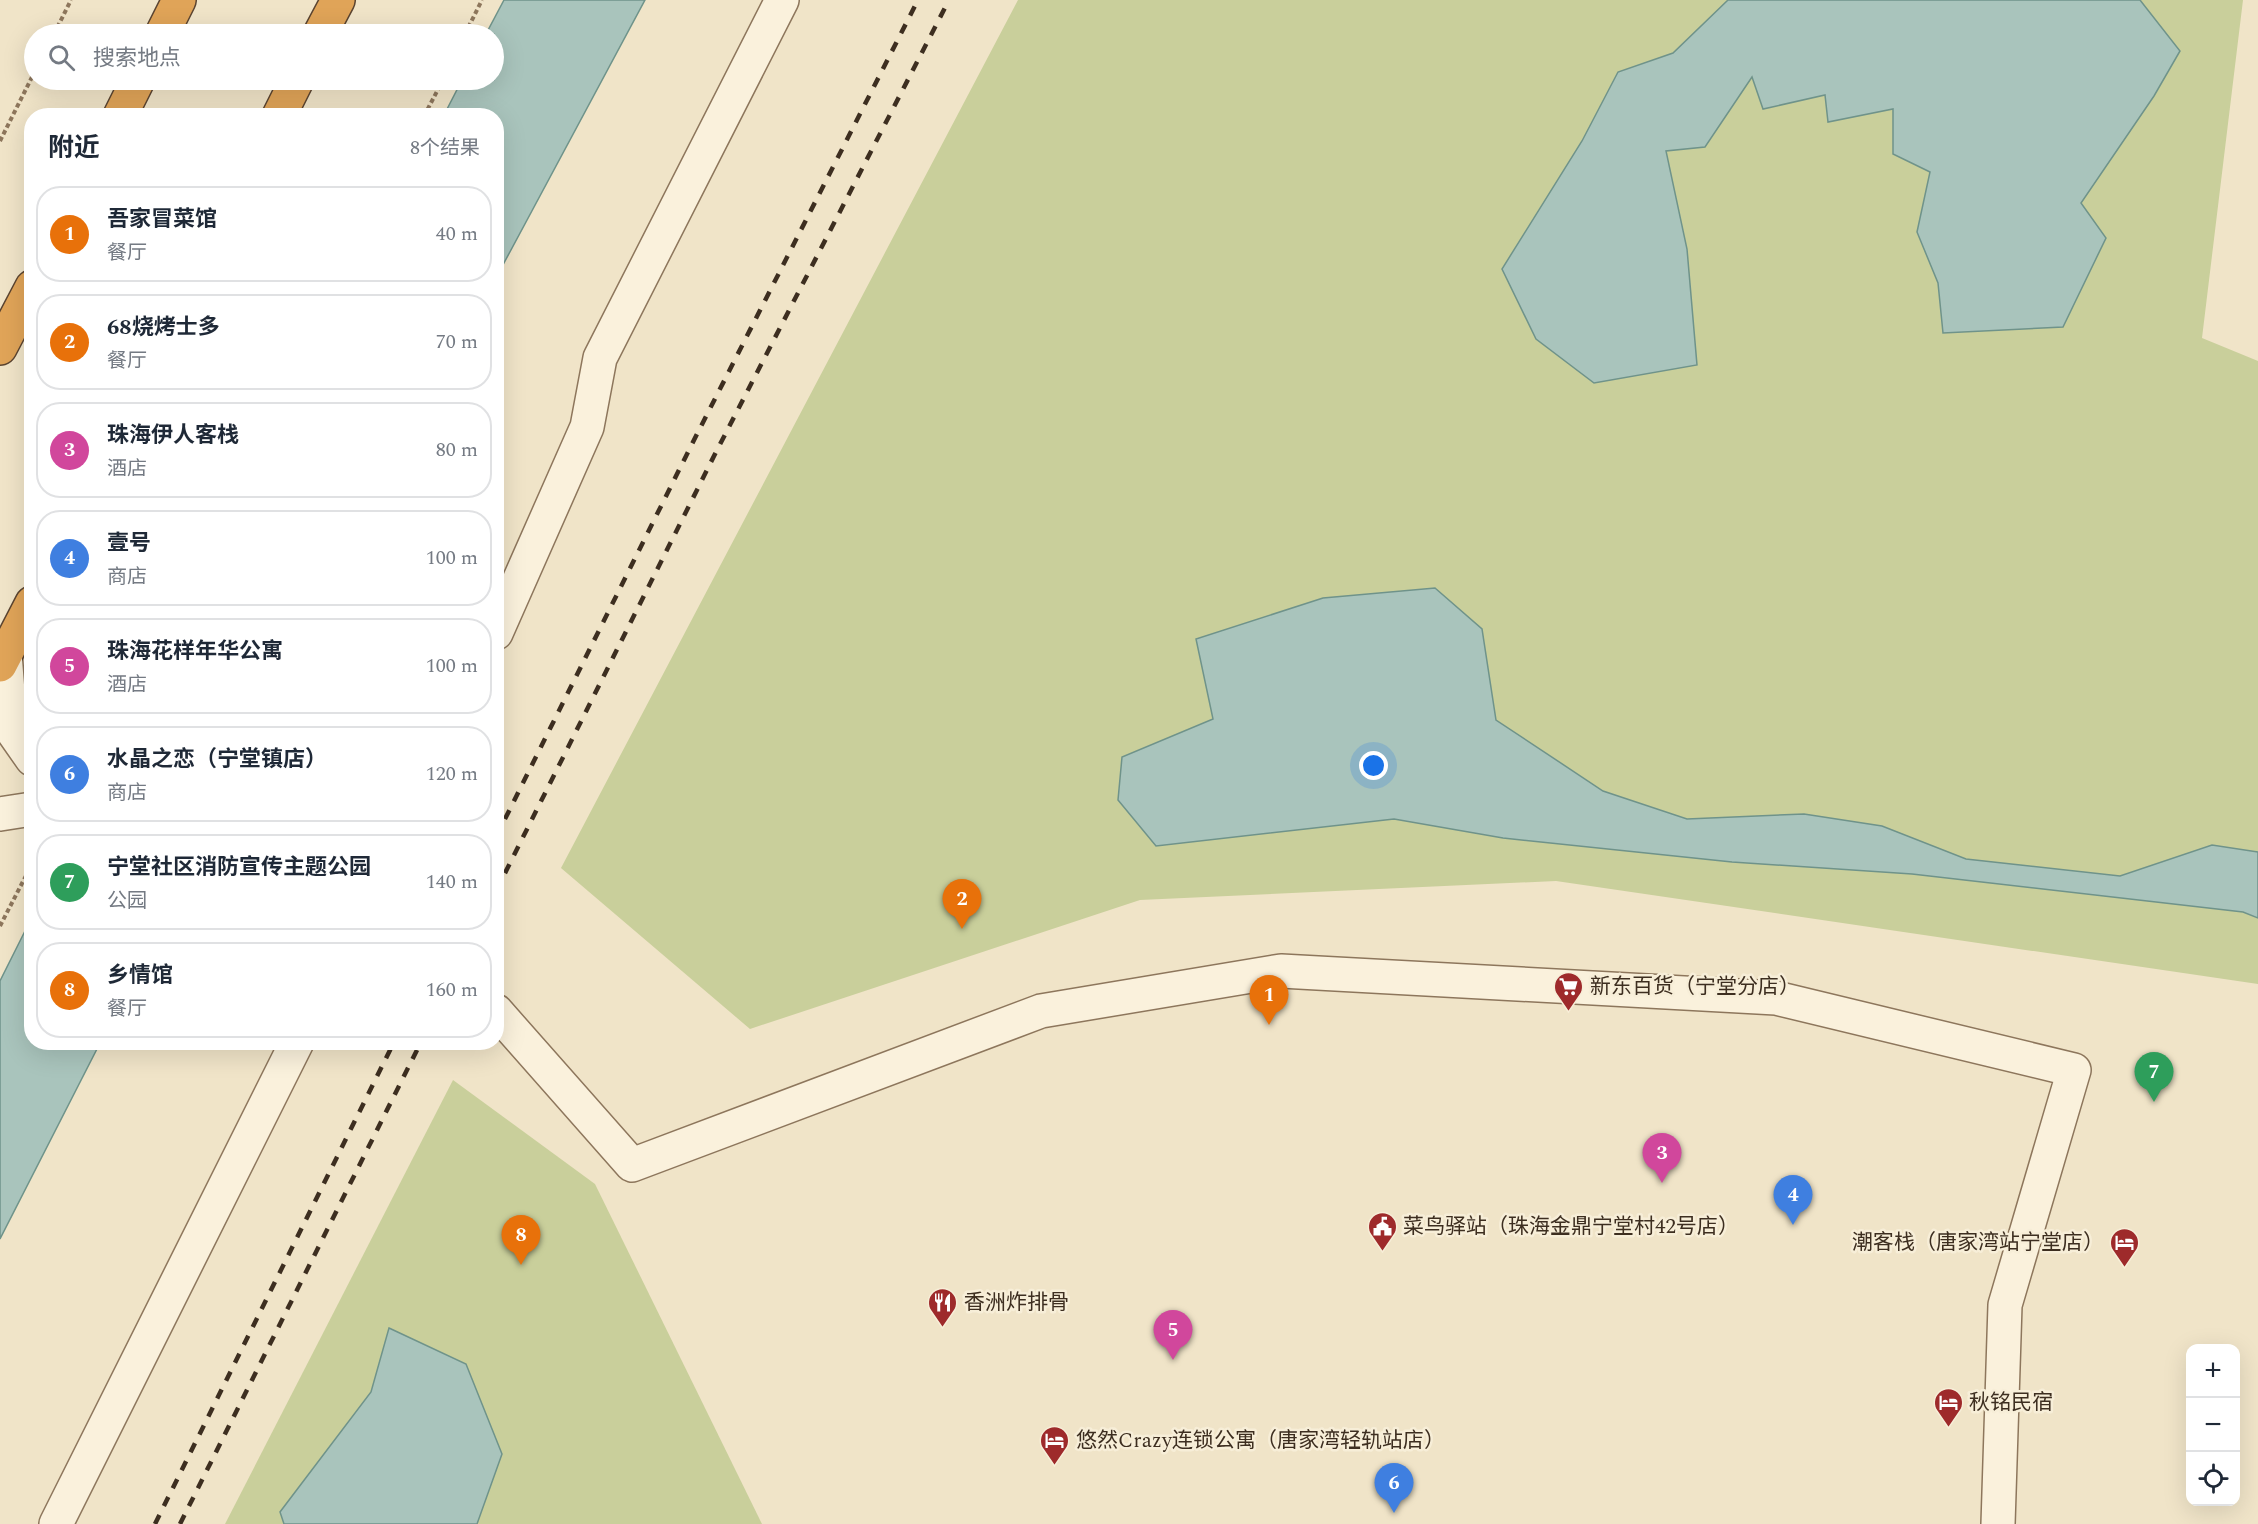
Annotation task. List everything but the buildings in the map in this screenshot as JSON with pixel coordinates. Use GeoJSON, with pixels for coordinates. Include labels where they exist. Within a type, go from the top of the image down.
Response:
{"type":"FeatureCollection","features":[{"type":"Feature","properties":{"kind":"highway"},"geometry":{"type":"LineString","coordinates":[[167,24],[179,0]]}},
{"type":"Feature","properties":{"kind":"highway"},"geometry":{"type":"LineString","coordinates":[[325,24],[338,0]]}},
{"type":"Feature","properties":{"kind":"highway"},"geometry":{"type":"LineString","coordinates":[[124,108],[133,90]]}},
{"type":"Feature","properties":{"kind":"highway"},"geometry":{"type":"LineString","coordinates":[[283,108],[292,90]]}},
{"type":"Feature","properties":{"kind":"highway"},"geometry":{"type":"LineString","coordinates":[[0,348],[24,302]]}},
{"type":"Feature","properties":{"kind":"highway"},"geometry":{"type":"LineString","coordinates":[[3,659],[24,618]]}},
{"type":"Feature","properties":{"kind":"street"},"geometry":{"type":"LineString","coordinates":[[504,615],[587,428],[600,358],[782,0]]}},
{"type":"Feature","properties":{"kind":"street"},"geometry":{"type":"LineString","coordinates":[[3,659],[11,729],[24,748]]}},
{"type":"Feature","properties":{"kind":"street"},"geometry":{"type":"LineString","coordinates":[[0,814],[24,810]]}},
{"type":"Feature","properties":{"kind":"street"},"geometry":{"type":"LineString","coordinates":[[504,1020],[632,1166],[1041,1011],[1281,971],[1776,998],[2074,1070],[2005,1305],[1998,1524]]}},
{"type":"Feature","properties":{"kind":"street"},"geometry":{"type":"LineString","coordinates":[[56,1524],[293,1050]]}},
{"type":"Feature","properties":{"kind":"path"},"geometry":{"type":"LineString","coordinates":[[59,24],[71,0]]}},
{"type":"Feature","properties":{"kind":"path"},"geometry":{"type":"LineString","coordinates":[[470,24],[482,0]]}},
{"type":"Feature","properties":{"kind":"path"},"geometry":{"type":"LineString","coordinates":[[0,141],[26,90]]}},
{"type":"Feature","properties":{"kind":"path"},"geometry":{"type":"LineString","coordinates":[[428,108],[438,90]]}},
{"type":"Feature","properties":{"kind":"path"},"geometry":{"type":"LineString","coordinates":[[0,926],[24,880]]}},
{"type":"Feature","properties":{"kind":"green space"},"geometry":{"type":"Polygon","coordinates":[[[1018,0],[2243,0],[2202,338],[2258,361],[2258,984],[1556,881],[1140,900],[750,1029],[561,868],[1018,0]]]}},
{"type":"Feature","properties":{"kind":"green space"},"geometry":{"type":"Polygon","coordinates":[[[453,1080],[595,1184],[762,1524],[225,1524],[453,1080]]]}},
{"type":"Feature","properties":{"kind":"water"},"geometry":{"type":"Polygon","coordinates":[[[504,0],[645,0],[504,263],[504,108],[448,108],[457,90],[504,90],[504,24],[491,24],[504,0]]]}},
{"type":"Feature","properties":{"kind":"water"},"geometry":{"type":"Polygon","coordinates":[[[1728,0],[2140,0],[2180,51],[2154,96],[2081,203],[2106,238],[2063,327],[1943,333],[1938,283],[1917,232],[1930,172],[1893,154],[1893,109],[1828,122],[1825,95],[1763,109],[1752,77],[1705,147],[1666,151],[1687,249],[1697,365],[1594,383],[1536,339],[1502,269],[1582,141],[1618,72],[1673,53],[1728,0]]]}},
{"type":"Feature","properties":{"kind":"water"},"geometry":{"type":"Polygon","coordinates":[[[1435,588],[1482,629],[1496,720],[1603,791],[1687,819],[1804,814],[1882,826],[1966,859],[2120,876],[2212,845],[2258,852],[2258,918],[2243,912],[1912,874],[1732,862],[1503,838],[1394,819],[1156,846],[1118,800],[1122,757],[1213,719],[1196,639],[1323,598],[1435,588]]]}},
{"type":"Feature","properties":{"kind":"water"},"geometry":{"type":"Polygon","coordinates":[[[24,933],[24,1050],[96,1050],[0,1239],[0,981],[24,933]]]}},
{"type":"Feature","properties":{"kind":"water"},"geometry":{"type":"Polygon","coordinates":[[[389,1328],[466,1364],[502,1454],[477,1524],[284,1524],[280,1512],[371,1392],[389,1328]]]}},
{"type":"Feature","properties":{"kind":"railway"},"geometry":{"type":"LineString","coordinates":[[504,821],[694,440],[918,0]]}},
{"type":"Feature","properties":{"kind":"railway"},"geometry":{"type":"LineString","coordinates":[[504,875],[715,454],[949,0]]}},
{"type":"Feature","properties":{"kind":"railway"},"geometry":{"type":"LineString","coordinates":[[155,1524],[390,1050]]}},
{"type":"Feature","properties":{"kind":"railway"},"geometry":{"type":"LineString","coordinates":[[180,1524],[417,1050]]}},
{"type":"Feature","properties":{"kind":"place","name":"68烧烤士多"},"geometry":{"type":"Point","coordinates":[962,929]}},
{"type":"Feature","properties":{"kind":"place","name":"新东百货（宁堂分店）"},"geometry":{"type":"Point","coordinates":[1569,1012]}},
{"type":"Feature","properties":{"kind":"place","name":"吾家冒菜馆"},"geometry":{"type":"Point","coordinates":[1269,1025]}},
{"type":"Feature","properties":{"kind":"place","name":"宁堂社区消防宣传主题公园"},"geometry":{"type":"Point","coordinates":[2154,1102]}},
{"type":"Feature","properties":{"kind":"place","name":"珠海伊人客栈"},"geometry":{"type":"Point","coordinates":[1662,1183]}},
{"type":"Feature","properties":{"kind":"place","name":"壹号"},"geometry":{"type":"Point","coordinates":[1793,1225]}},
{"type":"Feature","properties":{"kind":"place","name":"菜鸟驿站（珠海金鼎宁堂村42号店）"},"geometry":{"type":"Point","coordinates":[1382,1252]}},
{"type":"Feature","properties":{"kind":"place","name":"乡情馆"},"geometry":{"type":"Point","coordinates":[521,1265]}},
{"type":"Feature","properties":{"kind":"place","name":"潮客栈（唐家湾站宁堂店）"},"geometry":{"type":"Point","coordinates":[2125,1268]}},
{"type":"Feature","properties":{"kind":"place","name":"香洲炸排骨"},"geometry":{"type":"Point","coordinates":[943,1328]}},
{"type":"Feature","properties":{"kind":"place","name":"珠海花样年华公寓"},"geometry":{"type":"Point","coordinates":[1173,1360]}},
{"type":"Feature","properties":{"kind":"place","name":"秋铭民宿"},"geometry":{"type":"Point","coordinates":[1948,1428]}},
{"type":"Feature","properties":{"kind":"place","name":"悠然Crazy连锁公寓（唐家湾轻轨站店）"},"geometry":{"type":"Point","coordinates":[1055,1466]}},
{"type":"Feature","properties":{"kind":"place","name":"水晶之恋（宁堂镇店）"},"geometry":{"type":"Point","coordinates":[1394,1513]}}]}
